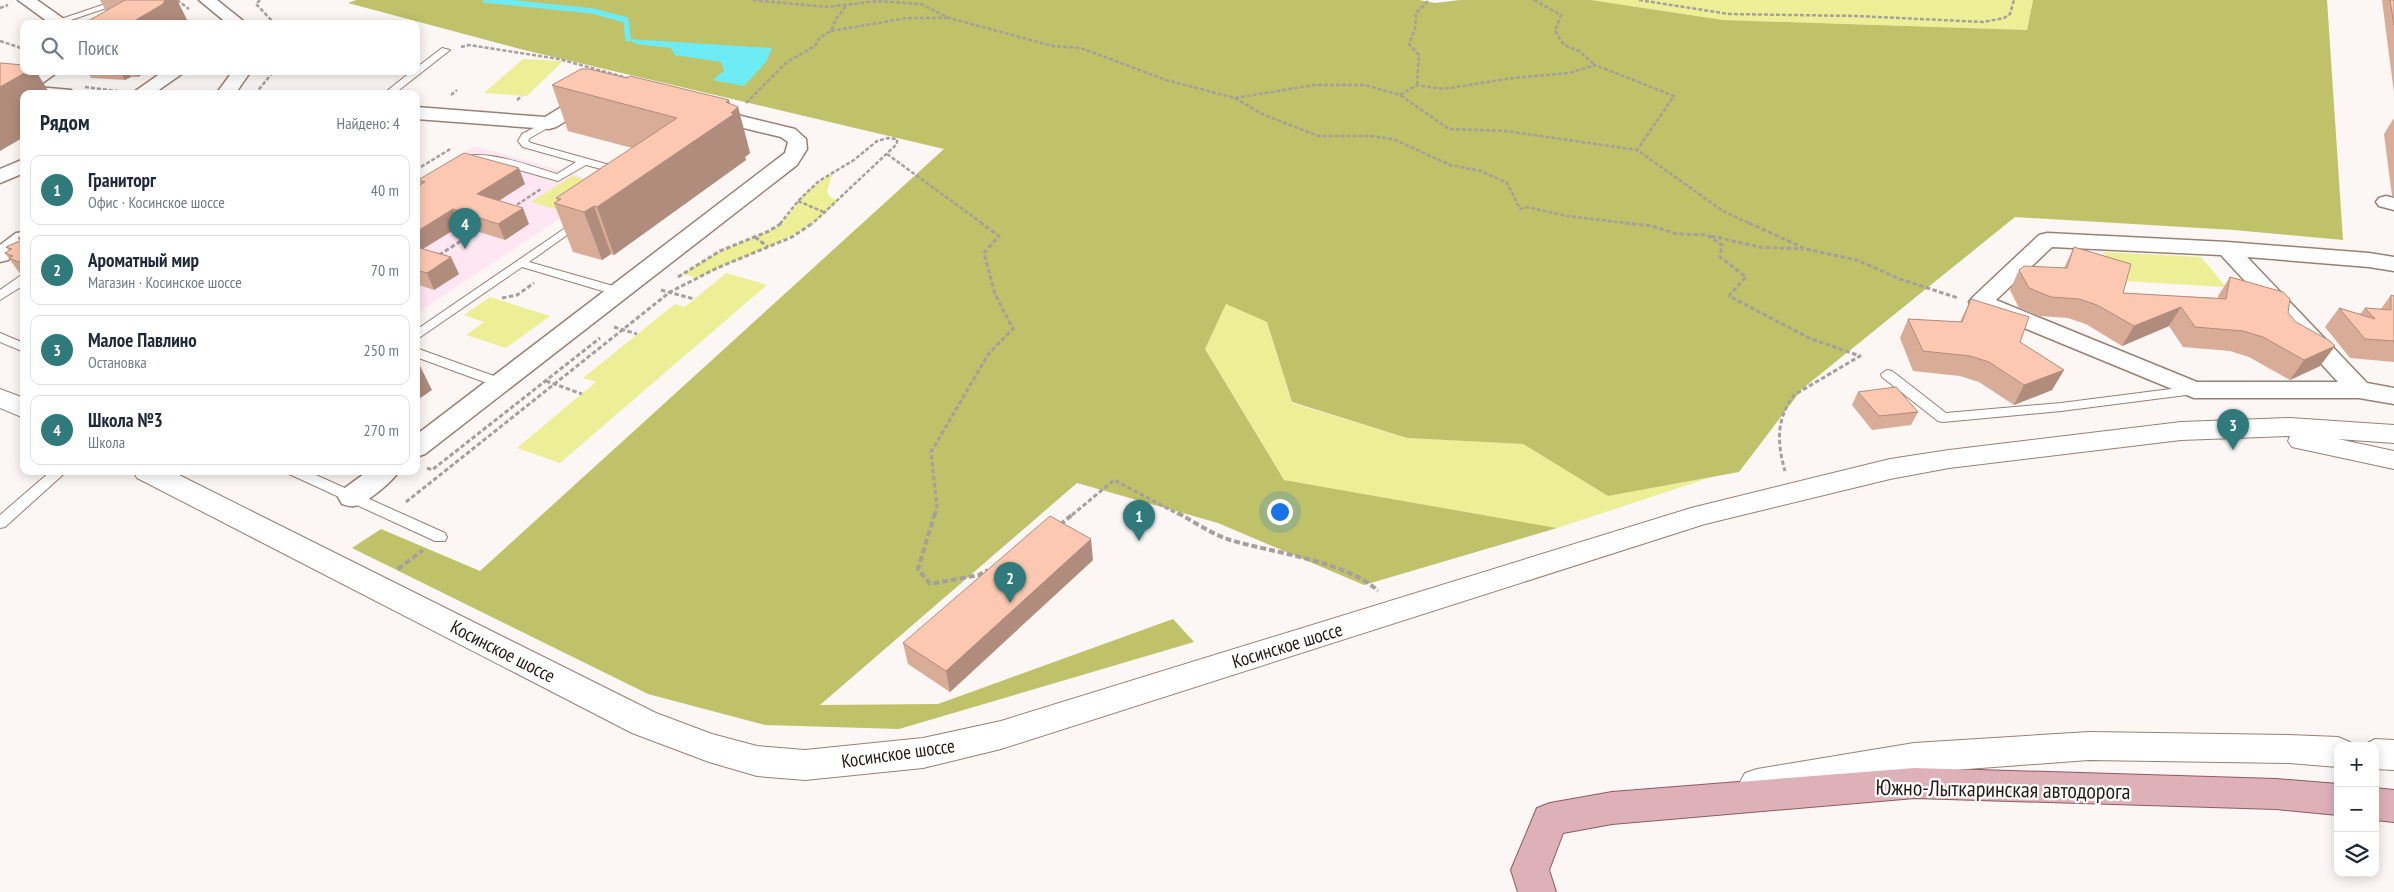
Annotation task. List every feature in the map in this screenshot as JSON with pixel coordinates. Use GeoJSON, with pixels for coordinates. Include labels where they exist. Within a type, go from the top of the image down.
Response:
{"type":"FeatureCollection","features":[{"type":"Feature","properties":{"kind":"main road"},"geometry":{"type":"LineString","coordinates":[[0,397],[20,407]]}},
{"type":"Feature","properties":{"kind":"main road"},"geometry":{"type":"LineString","coordinates":[[2237,428],[2340,429],[2394,434]]}},
{"type":"Feature","properties":{"kind":"main road"},"geometry":{"type":"LineString","coordinates":[[2237,428],[2394,460]]}},
{"type":"Feature","properties":{"kind":"main road","name":"Косинское шоссе"},"geometry":{"type":"LineString","coordinates":[[155,475],[644,723],[709,748],[757,761],[804,765],[923,753],[1001,735],[1682,522],[1881,471],[1949,458],[2107,438],[2237,428]]}},
{"type":"Feature","properties":{"kind":"main road"},"geometry":{"type":"LineString","coordinates":[[1612,808],[1914,758],[2090,746],[2289,749],[2334,752]]}},
{"type":"Feature","properties":{"kind":"main road"},"geometry":{"type":"LineString","coordinates":[[2379,754],[2394,755]]}},
{"type":"Feature","properties":{"kind":"main road","name":"Южно-Лыткаринская автодорога"},"geometry":{"type":"LineString","coordinates":[[1537,892],[1530,870],[1550,819],[1612,808],[1915,783],[2276,794],[2334,800]]}},
{"type":"Feature","properties":{"kind":"main road"},"geometry":{"type":"LineString","coordinates":[[2276,794],[2334,795]]}},
{"type":"Feature","properties":{"kind":"main road"},"geometry":{"type":"LineString","coordinates":[[2379,796],[2394,796]]}},
{"type":"Feature","properties":{"kind":"main road"},"geometry":{"type":"LineString","coordinates":[[2379,804],[2394,806]]}},
{"type":"Feature","properties":{"kind":"street"},"geometry":{"type":"LineString","coordinates":[[26,0],[58,20]]}},
{"type":"Feature","properties":{"kind":"street"},"geometry":{"type":"LineString","coordinates":[[207,0],[234,20]]}},
{"type":"Feature","properties":{"kind":"street"},"geometry":{"type":"LineString","coordinates":[[0,101],[43,75]]}},
{"type":"Feature","properties":{"kind":"street"},"geometry":{"type":"LineString","coordinates":[[136,90],[168,75]]}},
{"type":"Feature","properties":{"kind":"street"},"geometry":{"type":"LineString","coordinates":[[230,90],[237,82],[239,75]]}},
{"type":"Feature","properties":{"kind":"street"},"geometry":{"type":"LineString","coordinates":[[420,114],[549,122],[593,96],[610,92]]}},
{"type":"Feature","properties":{"kind":"street"},"geometry":{"type":"LineString","coordinates":[[420,458],[500,383],[790,161],[797,152],[799,144],[797,138],[788,133],[690,110]]}},
{"type":"Feature","properties":{"kind":"street"},"geometry":{"type":"LineString","coordinates":[[0,177],[20,167]]}},
{"type":"Feature","properties":{"kind":"street"},"geometry":{"type":"LineString","coordinates":[[2394,264],[2368,260],[2227,249],[2047,240],[1981,302],[2194,390],[2359,390],[2394,396]]}},
{"type":"Feature","properties":{"kind":"street"},"geometry":{"type":"LineString","coordinates":[[0,255],[20,241]]}},
{"type":"Feature","properties":{"kind":"street"},"geometry":{"type":"LineString","coordinates":[[2227,249],[2359,390]]}},
{"type":"Feature","properties":{"kind":"street"},"geometry":{"type":"LineString","coordinates":[[352,498],[381,475]]}},
{"type":"Feature","properties":{"kind":"lane"},"geometry":{"type":"LineString","coordinates":[[67,20],[126,0]]}},
{"type":"Feature","properties":{"kind":"lane"},"geometry":{"type":"LineString","coordinates":[[420,69],[445,50]]}},
{"type":"Feature","properties":{"kind":"lane"},"geometry":{"type":"LineString","coordinates":[[393,90],[413,75]]}},
{"type":"Feature","properties":{"kind":"lane"},"geometry":{"type":"LineString","coordinates":[[549,122],[526,136],[523,141],[527,145],[630,174]]}},
{"type":"Feature","properties":{"kind":"lane"},"geometry":{"type":"LineString","coordinates":[[457,163],[488,158],[558,178],[584,161]]}},
{"type":"Feature","properties":{"kind":"lane"},"geometry":{"type":"LineString","coordinates":[[420,333],[590,215]]}},
{"type":"Feature","properties":{"kind":"lane"},"geometry":{"type":"LineString","coordinates":[[521,263],[620,292]]}},
{"type":"Feature","properties":{"kind":"lane"},"geometry":{"type":"LineString","coordinates":[[0,296],[20,282]]}},
{"type":"Feature","properties":{"kind":"lane"},"geometry":{"type":"LineString","coordinates":[[0,337],[20,346]]}},
{"type":"Feature","properties":{"kind":"lane"},"geometry":{"type":"LineString","coordinates":[[420,353],[500,383]]}},
{"type":"Feature","properties":{"kind":"lane"},"geometry":{"type":"LineString","coordinates":[[1887,374],[1943,418],[2061,407],[2194,390]]}},
{"type":"Feature","properties":{"kind":"lane"},"geometry":{"type":"LineString","coordinates":[[0,523],[55,475]]}},
{"type":"Feature","properties":{"kind":"lane"},"geometry":{"type":"LineString","coordinates":[[303,475],[440,537]]}},
{"type":"Feature","properties":{"kind":"path"},"geometry":{"type":"LineString","coordinates":[[260,0],[256,4],[271,20]]}},
{"type":"Feature","properties":{"kind":"path"},"geometry":{"type":"LineString","coordinates":[[753,0],[826,7],[846,6],[868,1],[910,0],[943,12],[949,18]]}},
{"type":"Feature","properties":{"kind":"path"},"geometry":{"type":"LineString","coordinates":[[1417,85],[1419,55],[1409,44],[1416,29],[1416,13],[1429,0]]}},
{"type":"Feature","properties":{"kind":"path"},"geometry":{"type":"LineString","coordinates":[[1534,0],[1561,15],[1555,31],[1564,45],[1579,51],[1595,65],[1674,96],[1637,150]]}},
{"type":"Feature","properties":{"kind":"path"},"geometry":{"type":"LineString","coordinates":[[1639,0],[1729,14],[1857,16],[1983,22],[2004,18],[2010,14],[2014,0]]}},
{"type":"Feature","properties":{"kind":"path"},"geometry":{"type":"LineString","coordinates":[[831,32],[836,19],[846,6]]}},
{"type":"Feature","properties":{"kind":"path"},"geometry":{"type":"LineString","coordinates":[[753,108],[744,105],[787,62],[815,46],[820,37],[831,32],[907,18],[949,18],[1053,46],[1081,48],[1166,80],[1235,98],[1262,114],[1318,136],[1370,136],[1393,140],[1450,165],[1481,171],[1507,182],[1520,209],[1527,207],[1567,216],[1652,226],[1677,234],[1707,235],[1759,248],[1806,249],[1857,260],[1900,279],[1952,297],[1981,302]]}},
{"type":"Feature","properties":{"kind":"path"},"geometry":{"type":"LineString","coordinates":[[0,42],[20,48]]}},
{"type":"Feature","properties":{"kind":"path"},"geometry":{"type":"LineString","coordinates":[[445,50],[469,45],[559,59],[632,79]]}},
{"type":"Feature","properties":{"kind":"path"},"geometry":{"type":"LineString","coordinates":[[1400,95],[1417,85],[1443,90],[1513,78],[1570,74],[1595,65]]}},
{"type":"Feature","properties":{"kind":"path"},"geometry":{"type":"LineString","coordinates":[[258,90],[271,75]]}},
{"type":"Feature","properties":{"kind":"path"},"geometry":{"type":"LineString","coordinates":[[1235,98],[1314,85],[1365,85],[1400,95],[1449,129],[1506,131],[1637,150],[1723,211],[1806,249]]}},
{"type":"Feature","properties":{"kind":"path"},"geometry":{"type":"LineString","coordinates":[[81,87],[112,90]]}},
{"type":"Feature","properties":{"kind":"path"},"geometry":{"type":"LineString","coordinates":[[451,95],[457,90]]}},
{"type":"Feature","properties":{"kind":"path"},"geometry":{"type":"LineString","coordinates":[[517,100],[522,96]]}},
{"type":"Feature","properties":{"kind":"path"},"geometry":{"type":"LineString","coordinates":[[390,515],[670,292],[717,268],[792,237],[826,213],[855,182],[897,144],[897,139],[888,138],[877,141],[854,160],[819,181],[798,201],[783,222],[755,237],[720,251],[673,280]]}},
{"type":"Feature","properties":{"kind":"path"},"geometry":{"type":"LineString","coordinates":[[420,167],[455,147]]}},
{"type":"Feature","properties":{"kind":"path"},"geometry":{"type":"LineString","coordinates":[[887,154],[999,236],[984,253],[996,294],[1013,329],[989,353],[931,452],[937,507],[918,569],[930,584],[979,575],[997,567]]}},
{"type":"Feature","properties":{"kind":"path"},"geometry":{"type":"LineString","coordinates":[[510,209],[558,178]]}},
{"type":"Feature","properties":{"kind":"path"},"geometry":{"type":"LineString","coordinates":[[798,201],[826,213]]}},
{"type":"Feature","properties":{"kind":"path"},"geometry":{"type":"LineString","coordinates":[[431,260],[487,224]]}},
{"type":"Feature","properties":{"kind":"path"},"geometry":{"type":"LineString","coordinates":[[1707,235],[1722,245],[1720,257],[1746,277],[1729,296],[1809,338],[1848,350],[1860,356],[1794,395],[1786,404],[1778,437],[1778,450],[1786,476]]}},
{"type":"Feature","properties":{"kind":"path"},"geometry":{"type":"LineString","coordinates":[[755,237],[768,248]]}},
{"type":"Feature","properties":{"kind":"path"},"geometry":{"type":"LineString","coordinates":[[667,285],[661,290],[694,299]]}},
{"type":"Feature","properties":{"kind":"path"},"geometry":{"type":"LineString","coordinates":[[432,470],[622,321]]}},
{"type":"Feature","properties":{"kind":"path"},"geometry":{"type":"LineString","coordinates":[[614,327],[637,334]]}},
{"type":"Feature","properties":{"kind":"path"},"geometry":{"type":"LineString","coordinates":[[545,381],[582,394]]}},
{"type":"Feature","properties":{"kind":"path"},"geometry":{"type":"LineString","coordinates":[[420,458],[432,470],[442,474]]}},
{"type":"Feature","properties":{"kind":"path"},"geometry":{"type":"LineString","coordinates":[[1055,530],[1114,480],[1227,539],[1322,564],[1368,581],[1378,591]]}},
{"type":"Feature","properties":{"kind":"path"},"geometry":{"type":"LineString","coordinates":[[393,572],[440,537]]}},
{"type":"Feature","properties":{"kind":"shaded area"},"geometry":{"type":"Polygon","coordinates":[[[475,146],[611,185],[420,311],[420,179],[475,146]]]}},
{"type":"Feature","properties":{"kind":"green space"},"geometry":{"type":"Polygon","coordinates":[[[356,0],[1419,0],[1435,3],[1460,0],[1591,0],[1723,20],[2027,30],[2033,0],[2327,0],[2343,240],[2234,230],[2015,217],[1802,389],[1739,472],[1608,496],[1523,444],[1407,438],[1292,402],[1267,322],[1226,304],[1205,349],[1284,480],[1557,528],[1364,585],[1218,523],[1077,483],[820,705],[938,704],[1173,619],[1194,642],[899,729],[765,725],[648,694],[352,548],[381,529],[480,571],[944,149],[524,50],[420,22],[420,20],[412,20],[348,3],[356,0]]]}},
{"type":"Feature","properties":{"kind":"green space"},"geometry":{"type":"Polygon","coordinates":[[[1591,0],[2033,0],[2027,30],[1723,20],[1591,0]]]}},
{"type":"Feature","properties":{"kind":"green space"},"geometry":{"type":"Polygon","coordinates":[[[523,59],[563,61],[527,96],[484,93],[523,59]]]}},
{"type":"Feature","properties":{"kind":"green space"},"geometry":{"type":"Polygon","coordinates":[[[833,173],[827,191],[829,196],[838,201],[805,227],[771,246],[697,278],[682,274],[720,251],[769,231],[783,222],[807,191],[833,173]]]}},
{"type":"Feature","properties":{"kind":"green space"},"geometry":{"type":"Polygon","coordinates":[[[572,176],[603,184],[562,211],[531,202],[572,176]]]}},
{"type":"Feature","properties":{"kind":"green space"},"geometry":{"type":"Polygon","coordinates":[[[2103,252],[2201,257],[2226,287],[2124,281],[2103,252]]]}},
{"type":"Feature","properties":{"kind":"green space"},"geometry":{"type":"Polygon","coordinates":[[[726,273],[767,285],[560,463],[517,448],[596,382],[583,378],[675,304],[685,307],[726,273]]]}},
{"type":"Feature","properties":{"kind":"green space"},"geometry":{"type":"Polygon","coordinates":[[[490,297],[550,316],[506,348],[466,335],[484,322],[464,315],[490,297]]]}},
{"type":"Feature","properties":{"kind":"green space"},"geometry":{"type":"Polygon","coordinates":[[[1226,304],[1267,322],[1292,403],[1407,438],[1523,444],[1608,496],[1712,477],[1557,528],[1284,480],[1205,349],[1226,304]]]}},
{"type":"Feature","properties":{"kind":"water"},"geometry":{"type":"Polygon","coordinates":[[[628,39],[772,48],[766,62],[744,86],[712,80],[724,71],[721,62],[675,55],[671,48],[636,44],[628,39]]]}},
{"type":"Feature","properties":{"kind":"building"},"geometry":{"type":"Polygon","coordinates":[[[125,0],[165,0],[163,4],[136,20],[90,20],[125,0]]]}},
{"type":"Feature","properties":{"kind":"building"},"geometry":{"type":"Polygon","coordinates":[[[2390,0],[2394,0],[2394,25],[2390,0]]]}},
{"type":"Feature","properties":{"kind":"building"},"geometry":{"type":"Polygon","coordinates":[[[0,63],[20,65],[21,75],[0,87],[0,63]]]}},
{"type":"Feature","properties":{"kind":"building"},"geometry":{"type":"Polygon","coordinates":[[[581,69],[589,69],[627,78],[630,76],[729,100],[726,102],[738,107],[731,113],[734,114],[597,207],[594,206],[584,212],[554,203],[561,199],[556,198],[677,118],[552,85],[581,69]]]}},
{"type":"Feature","properties":{"kind":"building"},"geometry":{"type":"Polygon","coordinates":[[[464,153],[519,168],[477,194],[523,208],[498,224],[453,209],[420,230],[420,185],[425,182],[420,179],[464,153]]]}},
{"type":"Feature","properties":{"kind":"building"},"geometry":{"type":"Polygon","coordinates":[[[20,241],[20,262],[9,258],[13,256],[5,253],[12,249],[6,247],[20,241]]]}},
{"type":"Feature","properties":{"kind":"building"},"geometry":{"type":"Polygon","coordinates":[[[2074,247],[2131,264],[2123,293],[2226,299],[2230,277],[2283,292],[2290,299],[2288,313],[2296,322],[2330,341],[2335,346],[2304,360],[2263,337],[2243,331],[2195,327],[2181,307],[2134,326],[2097,305],[2079,299],[2051,297],[2029,288],[2019,270],[2024,266],[2067,268],[2074,247]]]}},
{"type":"Feature","properties":{"kind":"building"},"geometry":{"type":"Polygon","coordinates":[[[420,248],[451,257],[427,273],[420,271],[420,248]]]}},
{"type":"Feature","properties":{"kind":"building"},"geometry":{"type":"Polygon","coordinates":[[[2391,295],[2394,296],[2394,341],[2365,339],[2339,308],[2375,319],[2365,308],[2391,310],[2391,295]]]}},
{"type":"Feature","properties":{"kind":"building"},"geometry":{"type":"Polygon","coordinates":[[[1971,299],[2029,317],[2020,342],[2064,370],[2024,385],[1989,362],[1970,356],[1923,351],[1908,319],[1962,322],[1971,299]]]}},
{"type":"Feature","properties":{"kind":"building"},"geometry":{"type":"Polygon","coordinates":[[[1896,387],[1918,412],[1879,416],[1858,392],[1896,387]]]}},
{"type":"Feature","properties":{"kind":"building"},"geometry":{"type":"Polygon","coordinates":[[[1050,516],[1091,539],[946,671],[903,643],[1050,516]]]}},
{"type":"Feature","properties":{"kind":"waterway"},"geometry":{"type":"LineString","coordinates":[[485,0],[593,11],[626,20],[628,39]]}},
{"type":"Feature","properties":{"kind":"place","name":"Школа №3"},"geometry":{"type":"Point","coordinates":[465,249]}},
{"type":"Feature","properties":{"kind":"place","name":"Малое Павлино"},"geometry":{"type":"Point","coordinates":[2233,450]}},
{"type":"Feature","properties":{"kind":"place","name":"Граниторг"},"geometry":{"type":"Point","coordinates":[1139,541]}},
{"type":"Feature","properties":{"kind":"place","name":"Ароматный мир"},"geometry":{"type":"Point","coordinates":[1010,603]}}]}
